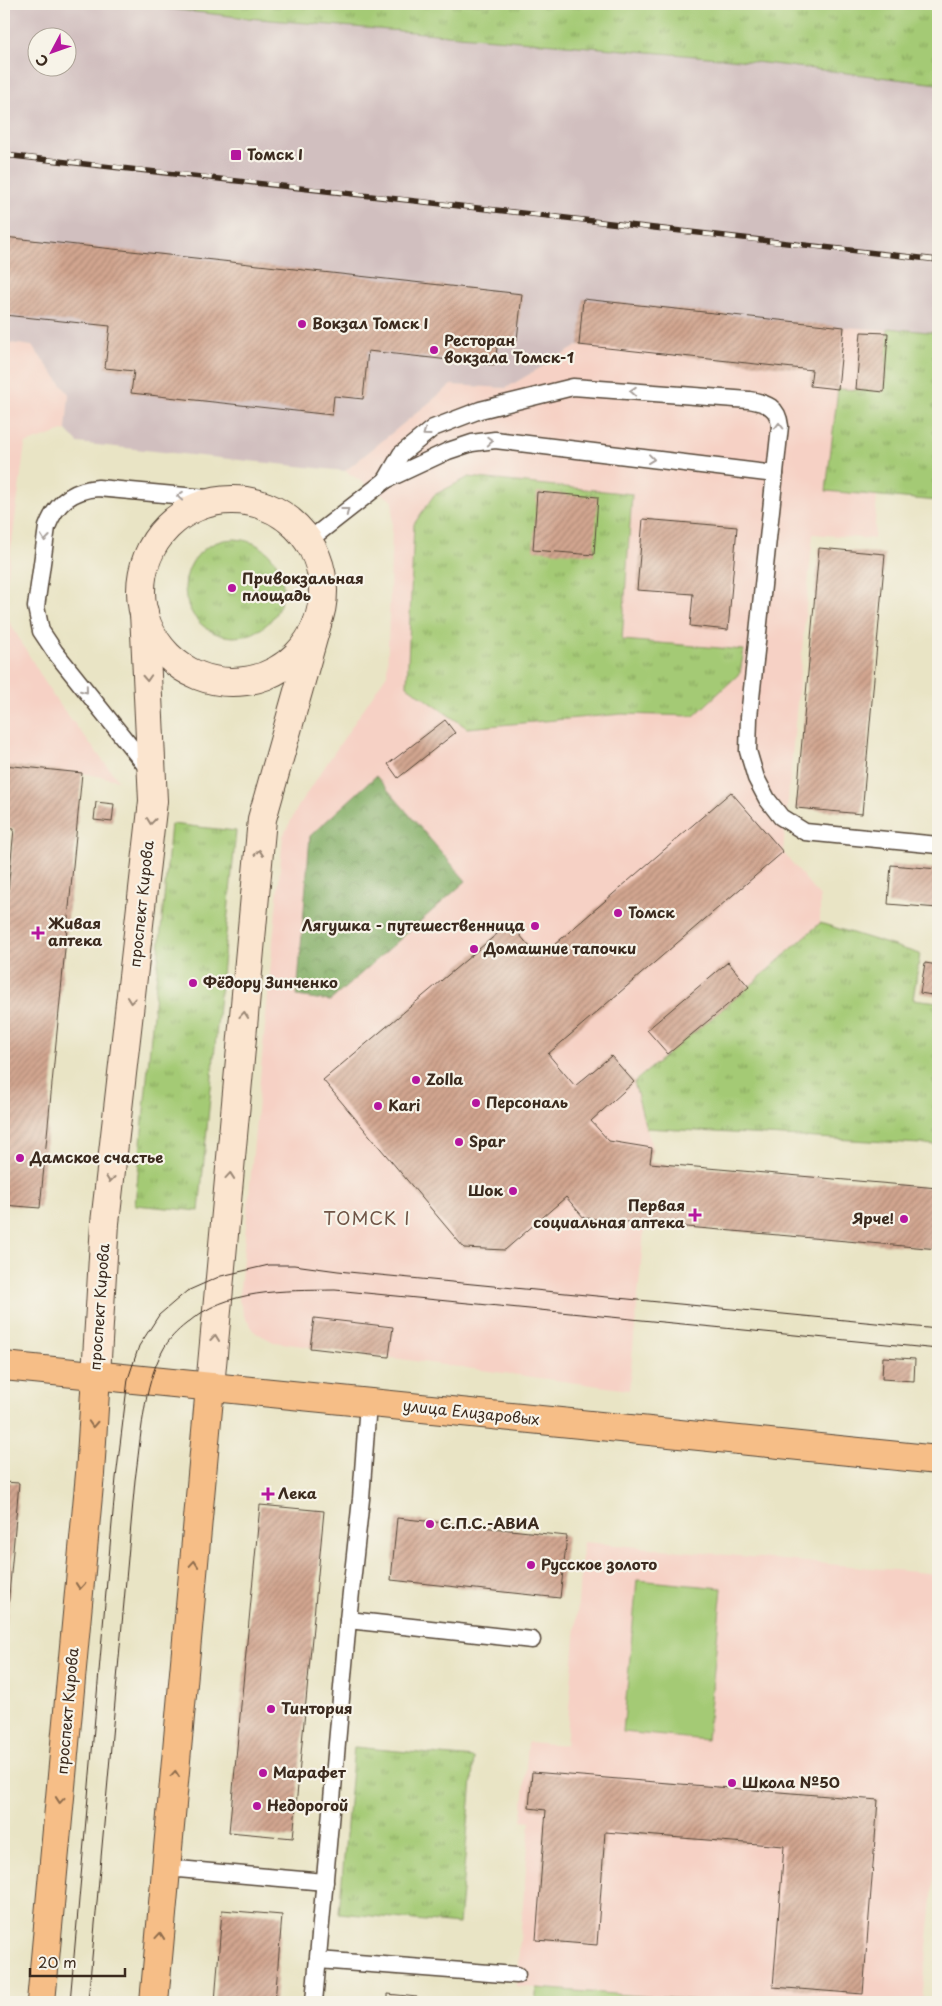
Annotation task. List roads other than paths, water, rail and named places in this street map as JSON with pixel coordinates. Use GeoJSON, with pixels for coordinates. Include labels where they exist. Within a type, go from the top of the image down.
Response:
{"type":"FeatureCollection","features":[{"type":"Feature","properties":{"kind":"main road"},"geometry":{"type":"LineString","coordinates":[[154,2002],[262,819],[317,624],[323,596],[323,581],[315,553],[308,540],[287,518],[252,502],[229,500],[206,504],[185,513],[163,532],[153,546],[144,567],[141,589],[144,612],[154,639],[168,656],[184,669],[203,677],[226,682],[245,681],[263,677],[290,662],[302,649],[317,624]]}},
{"type":"Feature","properties":{"kind":"main road","name":"проспект Кирова"},"geometry":{"type":"LineString","coordinates":[[41,2002],[90,1474],[105,1223],[153,801],[144,612]]}},
{"type":"Feature","properties":{"kind":"main road","name":"улица Елизаровых"},"geometry":{"type":"LineString","coordinates":[[4,1366],[938,1460]]}},
{"type":"Feature","properties":{"kind":"lane"},"geometry":{"type":"LineString","coordinates":[[386,480],[401,454],[433,428],[480,410],[573,387],[762,402],[773,408],[779,416],[780,426],[749,717],[748,751],[756,778],[766,799],[781,817],[805,832],[938,844]]}},
{"type":"Feature","properties":{"kind":"lane"},"geometry":{"type":"LineString","coordinates":[[308,540],[386,480],[448,451],[472,443],[495,440],[775,474]]}},
{"type":"Feature","properties":{"kind":"lane"},"geometry":{"type":"LineString","coordinates":[[152,773],[54,652],[41,631],[36,607],[47,527],[50,517],[61,503],[78,492],[88,489],[98,488],[229,500]]}},
{"type":"Feature","properties":{"kind":"lane"},"geometry":{"type":"LineString","coordinates":[[314,2002],[348,1620],[361,1500],[368,1403]]}},
{"type":"Feature","properties":{"kind":"lane"},"geometry":{"type":"LineString","coordinates":[[348,1620],[532,1640]]}},
{"type":"Feature","properties":{"kind":"lane"},"geometry":{"type":"LineString","coordinates":[[167,1868],[325,1882]]}},
{"type":"Feature","properties":{"kind":"lane"},"geometry":{"type":"LineString","coordinates":[[318,1960],[517,1975]]}},
{"type":"Feature","properties":{"kind":"tram line"},"geometry":{"type":"LineString","coordinates":[[70,2002],[116,1478],[128,1379],[139,1346],[159,1315],[187,1291],[221,1276],[269,1265],[294,1265],[338,1271],[938,1329]]}},
{"type":"Feature","properties":{"kind":"tram line"},"geometry":{"type":"LineString","coordinates":[[88,2002],[141,1430],[147,1396],[156,1364],[167,1343],[186,1324],[202,1312],[238,1298],[276,1292],[335,1290],[938,1349]]}},
{"type":"Feature","properties":{"kind":"railway"},"geometry":{"type":"LineString","coordinates":[[4,155],[938,260]]}},
{"type":"Feature","properties":{"kind":"place","name":"Томск I"},"geometry":{"type":"Point","coordinates":[236,155]}},
{"type":"Feature","properties":{"kind":"place","name":"Вокзал Томск I"},"geometry":{"type":"Point","coordinates":[302,324]}},
{"type":"Feature","properties":{"kind":"place","name":"Ресторан вокзала Томск-1"},"geometry":{"type":"Point","coordinates":[434,350]}},
{"type":"Feature","properties":{"kind":"place","name":"Привокзальная площадь"},"geometry":{"type":"Point","coordinates":[232,588]}},
{"type":"Feature","properties":{"kind":"place","name":"Томск"},"geometry":{"type":"Point","coordinates":[618,913]}},
{"type":"Feature","properties":{"kind":"place","name":"Лягушка - путешественница"},"geometry":{"type":"Point","coordinates":[535,926]}},
{"type":"Feature","properties":{"kind":"place","name":"Живая аптека"},"geometry":{"type":"Point","coordinates":[38,933]}},
{"type":"Feature","properties":{"kind":"place","name":"Домашние тапочки"},"geometry":{"type":"Point","coordinates":[474,949]}},
{"type":"Feature","properties":{"kind":"place","name":"Фёдору Зинченко"},"geometry":{"type":"Point","coordinates":[193,983]}},
{"type":"Feature","properties":{"kind":"place","name":"Zolla"},"geometry":{"type":"Point","coordinates":[416,1080]}},
{"type":"Feature","properties":{"kind":"place","name":"Персональ"},"geometry":{"type":"Point","coordinates":[476,1103]}},
{"type":"Feature","properties":{"kind":"place","name":"Kari"},"geometry":{"type":"Point","coordinates":[378,1106]}},
{"type":"Feature","properties":{"kind":"place","name":"Spar"},"geometry":{"type":"Point","coordinates":[459,1142]}},
{"type":"Feature","properties":{"kind":"place","name":"Дамское счастье"},"geometry":{"type":"Point","coordinates":[20,1158]}},
{"type":"Feature","properties":{"kind":"place","name":"Шок"},"geometry":{"type":"Point","coordinates":[513,1191]}},
{"type":"Feature","properties":{"kind":"place","name":"Первая социальная аптека"},"geometry":{"type":"Point","coordinates":[695,1215]}},
{"type":"Feature","properties":{"kind":"place","name":"Ярче!"},"geometry":{"type":"Point","coordinates":[904,1219]}},
{"type":"Feature","properties":{"kind":"place","name":"Лека"},"geometry":{"type":"Point","coordinates":[268,1494]}},
{"type":"Feature","properties":{"kind":"place","name":"С.П.С.-АВИА"},"geometry":{"type":"Point","coordinates":[430,1524]}},
{"type":"Feature","properties":{"kind":"place","name":"Русское золото"},"geometry":{"type":"Point","coordinates":[531,1565]}},
{"type":"Feature","properties":{"kind":"place","name":"Тинтория"},"geometry":{"type":"Point","coordinates":[271,1709]}},
{"type":"Feature","properties":{"kind":"place","name":"Марафет"},"geometry":{"type":"Point","coordinates":[263,1773]}},
{"type":"Feature","properties":{"kind":"place","name":"Школа №50"},"geometry":{"type":"Point","coordinates":[732,1783]}},
{"type":"Feature","properties":{"kind":"place","name":"Недорогой"},"geometry":{"type":"Point","coordinates":[257,1806]}},
{"type":"Feature","properties":{"kind":"district","name":"ТОМСК I"},"geometry":{"type":"Point","coordinates":[367,1219]}}]}
